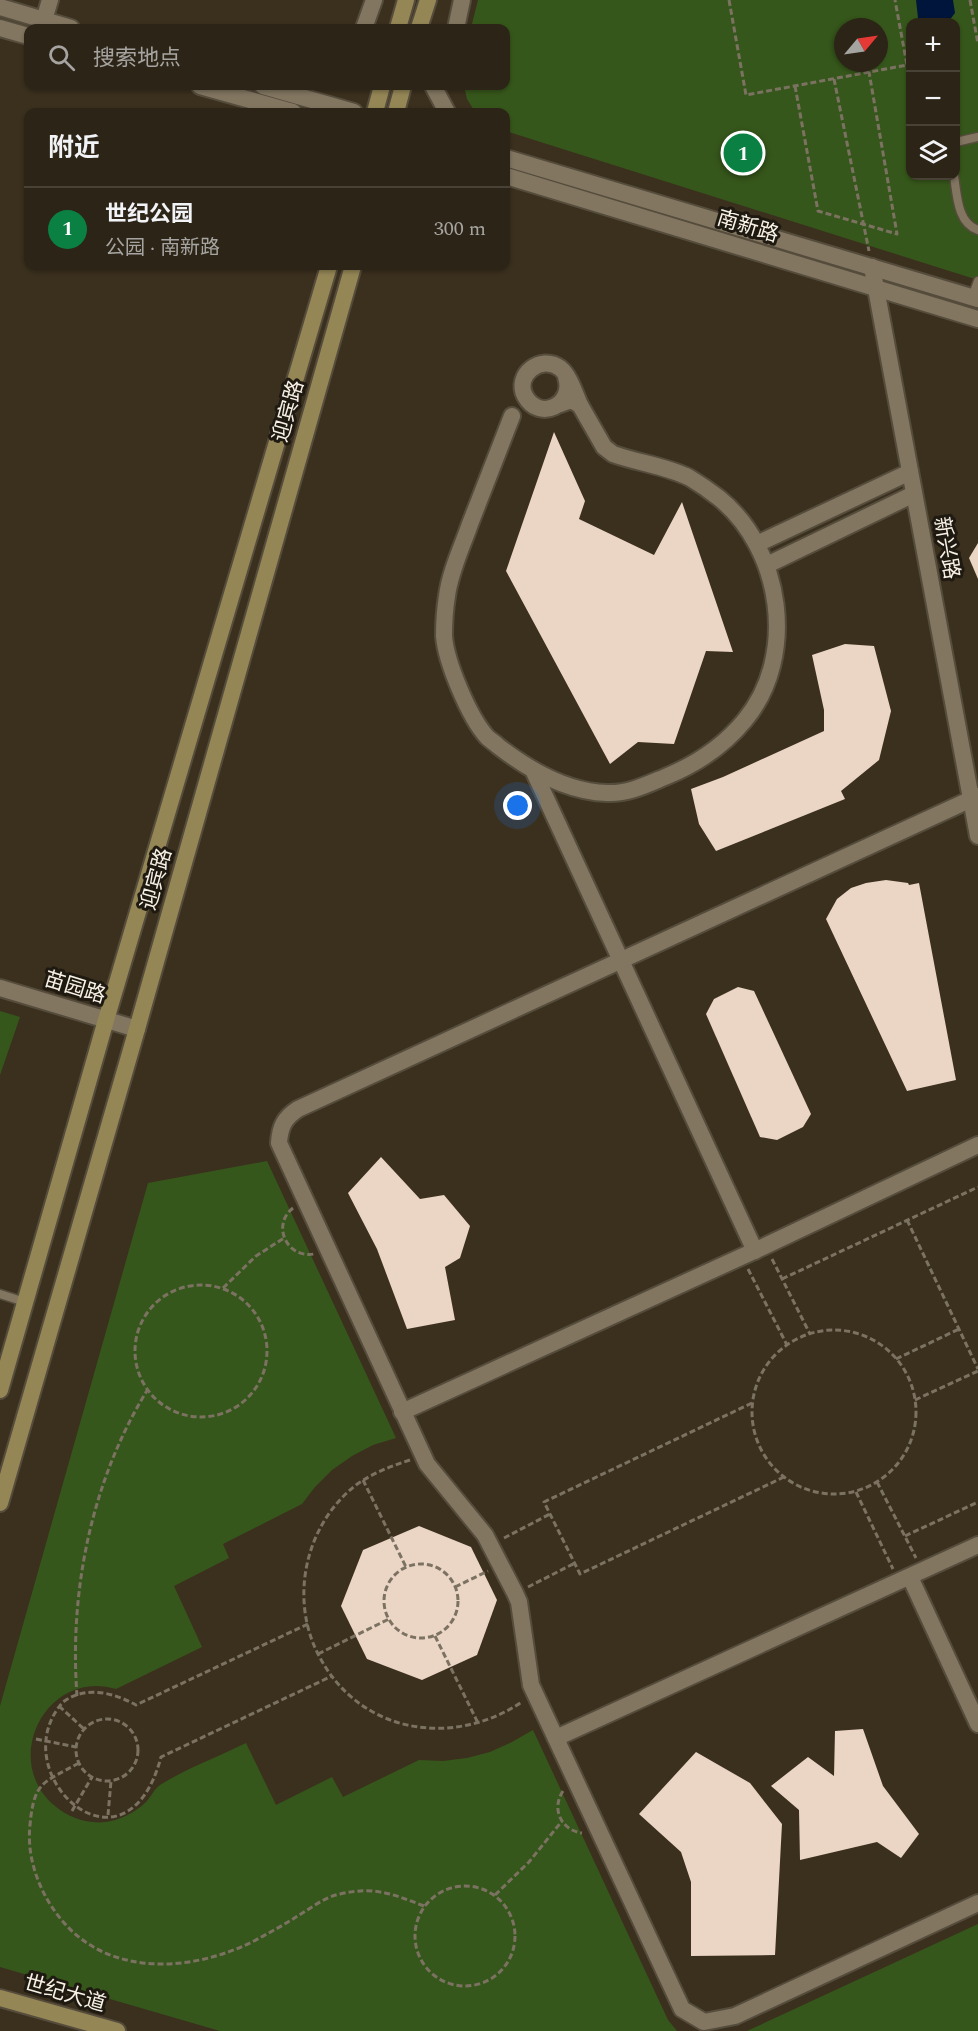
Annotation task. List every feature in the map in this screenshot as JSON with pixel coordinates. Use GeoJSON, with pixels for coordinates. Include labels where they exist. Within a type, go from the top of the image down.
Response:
{"type":"FeatureCollection","features":[{"type":"Feature","properties":{"kind":"main road"},"geometry":{"type":"LineString","coordinates":[[399,24],[406,0]]}},
{"type":"Feature","properties":{"kind":"main road"},"geometry":{"type":"LineString","coordinates":[[421,24],[428,0]]}},
{"type":"Feature","properties":{"kind":"main road"},"geometry":{"type":"LineString","coordinates":[[376,108],[381,90]]}},
{"type":"Feature","properties":{"kind":"main road"},"geometry":{"type":"LineString","coordinates":[[397,108],[402,90]]}},
{"type":"Feature","properties":{"kind":"main road","name":"迎宾路"},"geometry":{"type":"LineString","coordinates":[[0,1390],[4,1363],[25,1302],[328,270]]}},
{"type":"Feature","properties":{"kind":"main road","name":"迎宾路"},"geometry":{"type":"LineString","coordinates":[[0,1503],[352,270]]}},
{"type":"Feature","properties":{"kind":"main road","name":"世纪大道"},"geometry":{"type":"LineString","coordinates":[[0,1998],[117,2031]]}},
{"type":"Feature","properties":{"kind":"street"},"geometry":{"type":"LineString","coordinates":[[44,20],[50,0]]}},
{"type":"Feature","properties":{"kind":"street"},"geometry":{"type":"LineString","coordinates":[[365,24],[374,0]]}},
{"type":"Feature","properties":{"kind":"street"},"geometry":{"type":"LineString","coordinates":[[392,24],[406,0]]}},
{"type":"Feature","properties":{"kind":"street"},"geometry":{"type":"LineString","coordinates":[[457,24],[462,0]]}},
{"type":"Feature","properties":{"kind":"street"},"geometry":{"type":"LineString","coordinates":[[0,7],[58,24]]}},
{"type":"Feature","properties":{"kind":"street"},"geometry":{"type":"LineString","coordinates":[[0,28],[24,35]]}},
{"type":"Feature","properties":{"kind":"street"},"geometry":{"type":"LineString","coordinates":[[214,90],[279,108]]}},
{"type":"Feature","properties":{"kind":"street"},"geometry":{"type":"LineString","coordinates":[[277,90],[340,108]]}},
{"type":"Feature","properties":{"kind":"street"},"geometry":{"type":"LineString","coordinates":[[236,96],[259,108]]}},
{"type":"Feature","properties":{"kind":"street","name":"南新路"},"geometry":{"type":"LineString","coordinates":[[510,159],[535,176],[876,289],[978,319]]}},
{"type":"Feature","properties":{"kind":"street","name":"南新路"},"geometry":{"type":"LineString","coordinates":[[510,178],[535,176],[872,267],[975,298]]}},
{"type":"Feature","properties":{"kind":"street","name":"新兴路"},"geometry":{"type":"LineString","coordinates":[[872,267],[974,797],[978,836]]}},
{"type":"Feature","properties":{"kind":"street"},"geometry":{"type":"LineString","coordinates":[[544,363],[558,366],[566,376],[604,447],[613,454],[688,477],[721,500],[737,516],[757,544],[772,583],[776,625],[773,664],[768,682],[747,718],[706,758],[681,771],[632,790],[609,794],[563,784],[533,770],[486,736],[466,703],[453,674],[444,637],[447,594],[524,378],[532,368],[544,363]]}},
{"type":"Feature","properties":{"kind":"street"},"geometry":{"type":"LineString","coordinates":[[560,404],[568,391],[566,376]]}},
{"type":"Feature","properties":{"kind":"street"},"geometry":{"type":"LineString","coordinates":[[524,378],[526,398],[535,406]]}},
{"type":"Feature","properties":{"kind":"street"},"geometry":{"type":"LineString","coordinates":[[512,416],[524,408],[535,406],[548,409],[572,400],[580,405]]}},
{"type":"Feature","properties":{"kind":"street"},"geometry":{"type":"LineString","coordinates":[[757,544],[910,472]]}},
{"type":"Feature","properties":{"kind":"street"},"geometry":{"type":"LineString","coordinates":[[767,565],[914,494]]}},
{"type":"Feature","properties":{"kind":"street"},"geometry":{"type":"LineString","coordinates":[[533,770],[754,1251]]}},
{"type":"Feature","properties":{"kind":"street"},"geometry":{"type":"LineString","coordinates":[[974,797],[298,1109],[283,1123],[279,1133],[279,1143],[423,1457],[485,1535],[515,1593],[519,1602],[531,1685],[682,2009],[704,2022],[735,2016],[978,1903]]}},
{"type":"Feature","properties":{"kind":"street","name":"苗园路"},"geometry":{"type":"LineString","coordinates":[[0,988],[137,1029]]}},
{"type":"Feature","properties":{"kind":"street"},"geometry":{"type":"LineString","coordinates":[[402,1412],[754,1251],[978,1145]]}},
{"type":"Feature","properties":{"kind":"street"},"geometry":{"type":"LineString","coordinates":[[556,1738],[978,1545]]}},
{"type":"Feature","properties":{"kind":"street"},"geometry":{"type":"LineString","coordinates":[[911,1576],[978,1724]]}},
{"type":"Feature","properties":{"kind":"lane"},"geometry":{"type":"LineString","coordinates":[[960,141],[978,137]]}},
{"type":"Feature","properties":{"kind":"lane"},"geometry":{"type":"LineString","coordinates":[[955,180],[961,213],[970,227],[978,230]]}},
{"type":"Feature","properties":{"kind":"lane"},"geometry":{"type":"LineString","coordinates":[[975,298],[978,281]]}},
{"type":"Feature","properties":{"kind":"lane"},"geometry":{"type":"LineString","coordinates":[[0,1294],[25,1302]]}},
{"type":"Feature","properties":{"kind":"path"},"geometry":{"type":"LineString","coordinates":[[729,0],[746,94],[869,72],[897,234],[818,211],[795,86]]}},
{"type":"Feature","properties":{"kind":"path"},"geometry":{"type":"LineString","coordinates":[[888,68],[907,65],[895,0]]}},
{"type":"Feature","properties":{"kind":"path"},"geometry":{"type":"LineString","coordinates":[[970,0],[978,44]]}},
{"type":"Feature","properties":{"kind":"path"},"geometry":{"type":"LineString","coordinates":[[834,79],[872,267]]}},
{"type":"Feature","properties":{"kind":"path"},"geometry":{"type":"LineString","coordinates":[[782,1279],[978,1187]]}},
{"type":"Feature","properties":{"kind":"path"},"geometry":{"type":"LineString","coordinates":[[305,1202],[289,1211],[284,1219],[282,1227],[284,1238],[293,1250],[301,1254],[310,1255],[327,1248]]}},
{"type":"Feature","properties":{"kind":"path"},"geometry":{"type":"LineString","coordinates":[[907,1220],[978,1370],[915,1400]]}},
{"type":"Feature","properties":{"kind":"path"},"geometry":{"type":"LineString","coordinates":[[223,1288],[256,1256],[284,1238]]}},
{"type":"Feature","properties":{"kind":"path"},"geometry":{"type":"LineString","coordinates":[[754,1251],[782,1279],[810,1334]]}},
{"type":"Feature","properties":{"kind":"path"},"geometry":{"type":"LineString","coordinates":[[754,1251],[787,1345]]}},
{"type":"Feature","properties":{"kind":"path"},"geometry":{"type":"LineString","coordinates":[[200,1284],[223,1288],[243,1300],[258,1317],[266,1336],[267,1357],[262,1377],[250,1395],[234,1408],[215,1415],[194,1417],[174,1411],[157,1400],[148,1389],[136,1362],[136,1339],[144,1317],[158,1300],[178,1288],[200,1284]]}},
{"type":"Feature","properties":{"kind":"path"},"geometry":{"type":"LineString","coordinates":[[896,1359],[958,1329]]}},
{"type":"Feature","properties":{"kind":"path"},"geometry":{"type":"LineString","coordinates":[[823,1330],[849,1331],[873,1340],[896,1359],[908,1377],[916,1405],[914,1434],[902,1460],[878,1482],[856,1492],[827,1495],[800,1488],[776,1472],[759,1448],[752,1423],[752,1397],[761,1373],[777,1352],[787,1345],[798,1338],[823,1330]]}},
{"type":"Feature","properties":{"kind":"path"},"geometry":{"type":"LineString","coordinates":[[77,1696],[75,1667],[80,1587],[95,1510],[120,1441],[148,1389]]}},
{"type":"Feature","properties":{"kind":"path"},"geometry":{"type":"LineString","coordinates":[[752,1403],[544,1502],[580,1574],[784,1477]]}},
{"type":"Feature","properties":{"kind":"path"},"geometry":{"type":"LineString","coordinates":[[423,1457],[389,1466],[363,1480],[338,1502],[316,1536],[305,1575],[304,1595],[308,1624],[318,1654],[332,1676],[357,1701],[393,1721],[432,1729],[453,1729],[478,1724],[512,1709],[535,1694]]}},
{"type":"Feature","properties":{"kind":"path"},"geometry":{"type":"LineString","coordinates":[[363,1480],[406,1567]]}},
{"type":"Feature","properties":{"kind":"path"},"geometry":{"type":"LineString","coordinates":[[878,1482],[905,1536],[911,1576]]}},
{"type":"Feature","properties":{"kind":"path"},"geometry":{"type":"LineString","coordinates":[[856,1492],[911,1576]]}},
{"type":"Feature","properties":{"kind":"path"},"geometry":{"type":"LineString","coordinates":[[905,1536],[978,1502]]}},
{"type":"Feature","properties":{"kind":"path"},"geometry":{"type":"LineString","coordinates":[[490,1545],[550,1514]]}},
{"type":"Feature","properties":{"kind":"path"},"geometry":{"type":"LineString","coordinates":[[515,1593],[575,1563]]}},
{"type":"Feature","properties":{"kind":"path"},"geometry":{"type":"LineString","coordinates":[[418,1564],[429,1565],[449,1577],[455,1587],[458,1598],[453,1621],[435,1636],[422,1639],[410,1637],[398,1631],[385,1610],[384,1597],[388,1584],[406,1567],[418,1564]]}},
{"type":"Feature","properties":{"kind":"path"},"geometry":{"type":"LineString","coordinates":[[455,1587],[484,1573]]}},
{"type":"Feature","properties":{"kind":"path"},"geometry":{"type":"LineString","coordinates":[[318,1654],[389,1619]]}},
{"type":"Feature","properties":{"kind":"path"},"geometry":{"type":"LineString","coordinates":[[52,1710],[68,1699],[88,1692],[110,1693],[136,1705],[308,1624]]}},
{"type":"Feature","properties":{"kind":"path"},"geometry":{"type":"LineString","coordinates":[[435,1636],[478,1724]]}},
{"type":"Feature","properties":{"kind":"path"},"geometry":{"type":"LineString","coordinates":[[65,1809],[82,1815],[100,1817],[130,1807],[142,1798],[154,1780],[160,1757],[332,1676]]}},
{"type":"Feature","properties":{"kind":"path"},"geometry":{"type":"LineString","coordinates":[[58,1706],[84,1729]]}},
{"type":"Feature","properties":{"kind":"path"},"geometry":{"type":"LineString","coordinates":[[102,1719],[122,1722],[136,1736],[139,1746],[134,1767],[127,1775],[111,1781],[92,1778],[87,1774],[79,1763],[76,1747],[78,1737],[84,1729],[92,1722],[102,1719]]}},
{"type":"Feature","properties":{"kind":"path"},"geometry":{"type":"LineString","coordinates":[[35,1745],[38,1733]]}},
{"type":"Feature","properties":{"kind":"path"},"geometry":{"type":"LineString","coordinates":[[36,1739],[76,1747]]}},
{"type":"Feature","properties":{"kind":"path"},"geometry":{"type":"LineString","coordinates":[[79,1763],[41,1783],[35,1793],[30,1852],[45,1896],[56,1914],[71,1930],[111,1956],[160,1965],[187,1962],[223,1953],[251,1942],[338,1894],[364,1890],[391,1893],[424,1906]]}},
{"type":"Feature","properties":{"kind":"path"},"geometry":{"type":"LineString","coordinates":[[72,1811],[92,1778]]}},
{"type":"Feature","properties":{"kind":"path"},"geometry":{"type":"LineString","coordinates":[[108,1815],[111,1781]]}},
{"type":"Feature","properties":{"kind":"path"},"geometry":{"type":"LineString","coordinates":[[576,1781],[565,1788],[560,1795],[558,1811],[562,1821],[571,1830],[579,1833],[599,1829]]}},
{"type":"Feature","properties":{"kind":"path"},"geometry":{"type":"LineString","coordinates":[[41,1783],[46,1791]]}},
{"type":"Feature","properties":{"kind":"path"},"geometry":{"type":"LineString","coordinates":[[495,1895],[529,1862],[562,1821]]}},
{"type":"Feature","properties":{"kind":"path"},"geometry":{"type":"LineString","coordinates":[[470,1885],[486,1889],[495,1895],[510,1911],[515,1928],[515,1945],[509,1961],[498,1974],[483,1983],[466,1986],[450,1984],[434,1976],[422,1964],[416,1948],[414,1932],[418,1916],[424,1906],[439,1892],[454,1886],[470,1885]]}},
{"type":"Feature","properties":{"kind":"green space"},"geometry":{"type":"Polygon","coordinates":[[[478,0],[978,0],[978,280],[510,132],[510,108],[473,108],[465,90],[510,90],[510,24],[472,24],[478,0]]]}},
{"type":"Feature","properties":{"kind":"green space"},"geometry":{"type":"Polygon","coordinates":[[[0,1011],[20,1017],[0,1075],[0,1011]]]}},
{"type":"Feature","properties":{"kind":"green space"},"geometry":{"type":"Polygon","coordinates":[[[267,1161],[396,1438],[373,1445],[352,1456],[332,1470],[302,1504],[223,1544],[229,1558],[174,1586],[202,1647],[116,1689],[91,1686],[69,1692],[51,1705],[39,1723],[32,1744],[31,1766],[39,1787],[55,1806],[72,1817],[92,1822],[111,1821],[138,1809],[158,1787],[170,1779],[246,1743],[276,1805],[332,1777],[343,1797],[419,1760],[443,1761],[490,1752],[533,1730],[668,2020],[677,2031],[220,2031],[0,1967],[0,1706],[148,1183],[267,1161]]]}},
{"type":"Feature","properties":{"kind":"green space"},"geometry":{"type":"Polygon","coordinates":[[[978,1924],[978,2031],[747,2031],[978,1924]]]}},
{"type":"Feature","properties":{"kind":"water"},"geometry":{"type":"Polygon","coordinates":[[[916,0],[953,0],[955,13],[951,18],[918,18],[916,0]]]}},
{"type":"Feature","properties":{"kind":"building"},"geometry":{"type":"Polygon","coordinates":[[[554,432],[585,501],[579,519],[654,555],[682,502],[733,652],[706,651],[674,744],[638,742],[610,764],[506,571],[554,432]]]}},
{"type":"Feature","properties":{"kind":"building"},"geometry":{"type":"Polygon","coordinates":[[[978,543],[978,579],[969,558],[978,543]]]}},
{"type":"Feature","properties":{"kind":"building"},"geometry":{"type":"Polygon","coordinates":[[[845,644],[874,646],[891,711],[879,760],[841,791],[845,799],[716,851],[699,824],[691,789],[824,731],[824,710],[812,655],[845,644]]]}},
{"type":"Feature","properties":{"kind":"building"},"geometry":{"type":"Polygon","coordinates":[[[886,880],[909,885],[919,883],[956,1080],[907,1091],[826,919],[837,899],[851,888],[886,880]]]}},
{"type":"Feature","properties":{"kind":"building"},"geometry":{"type":"Polygon","coordinates":[[[738,987],[754,991],[811,1114],[803,1127],[777,1140],[760,1137],[706,1014],[714,999],[738,987]]]}},
{"type":"Feature","properties":{"kind":"building"},"geometry":{"type":"Polygon","coordinates":[[[381,1157],[420,1199],[444,1195],[470,1226],[460,1258],[445,1267],[455,1320],[407,1329],[377,1249],[348,1193],[381,1157]]]}},
{"type":"Feature","properties":{"kind":"building"},"geometry":{"type":"Polygon","coordinates":[[[419,1526],[471,1547],[497,1600],[477,1655],[422,1680],[367,1659],[341,1606],[363,1550],[419,1526]]]}},
{"type":"Feature","properties":{"kind":"building"},"geometry":{"type":"Polygon","coordinates":[[[863,1729],[883,1786],[919,1834],[901,1858],[877,1842],[800,1860],[799,1810],[771,1786],[808,1757],[834,1776],[835,1731],[863,1729]]]}},
{"type":"Feature","properties":{"kind":"building"},"geometry":{"type":"Polygon","coordinates":[[[696,1752],[750,1783],[782,1824],[775,1955],[691,1956],[691,1882],[681,1852],[639,1814],[696,1752]]]}},
{"type":"Feature","properties":{"kind":"place","name":"世纪公园"},"geometry":{"type":"Point","coordinates":[743,153]}}]}
